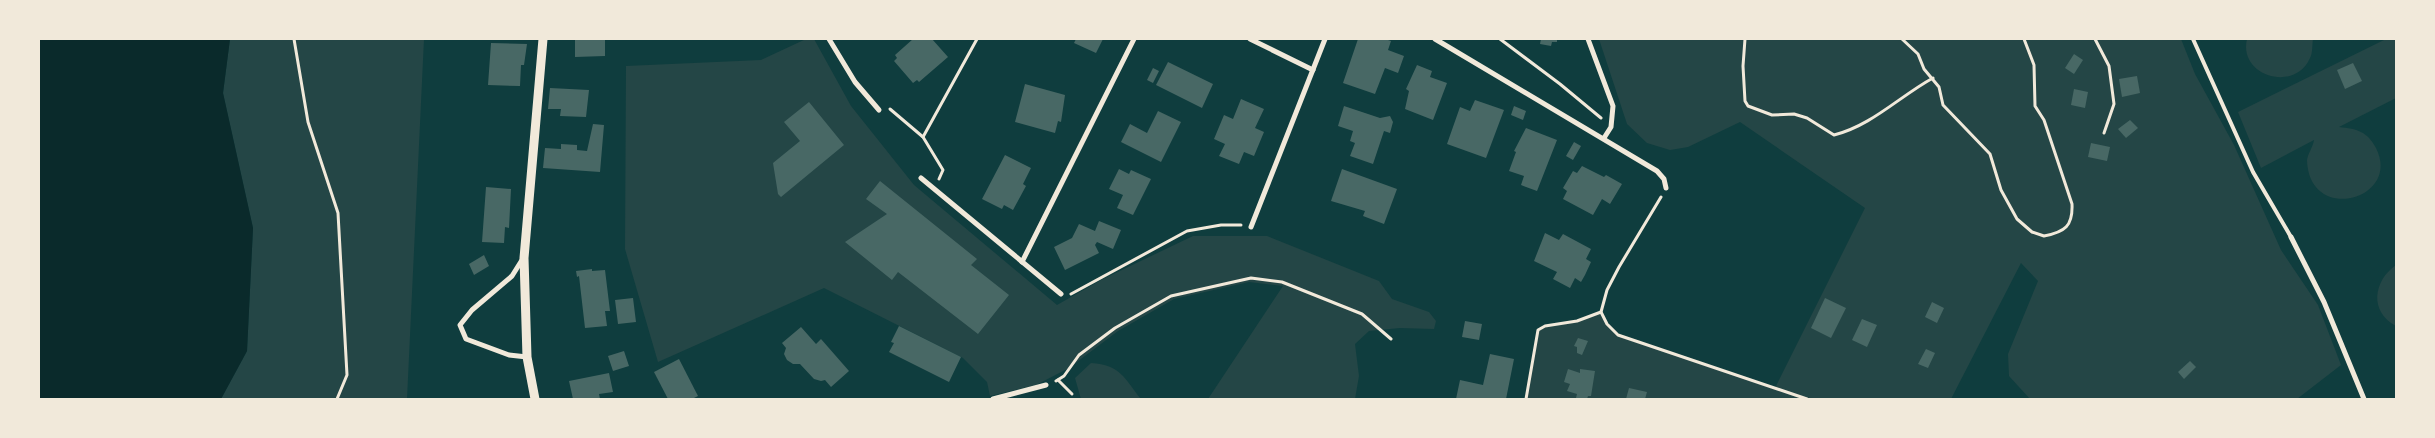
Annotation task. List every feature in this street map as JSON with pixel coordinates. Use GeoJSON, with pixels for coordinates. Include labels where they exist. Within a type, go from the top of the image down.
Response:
{"type":"FeatureCollection","features":[{"type":"Feature","properties":{"kind":"street"},"geometry":{"type":"LineString","coordinates":[[535,399],[527,357],[524,258],[543,39]]}},
{"type":"Feature","properties":{"kind":"street"},"geometry":{"type":"LineString","coordinates":[[829,39],[855,82],[877,108]]}},
{"type":"Feature","properties":{"kind":"street"},"geometry":{"type":"LineString","coordinates":[[1022,262],[1134,39]]}},
{"type":"Feature","properties":{"kind":"street"},"geometry":{"type":"LineString","coordinates":[[1250,39],[1313,70]]}},
{"type":"Feature","properties":{"kind":"street"},"geometry":{"type":"LineString","coordinates":[[1252,227],[1325,39]]}},
{"type":"Feature","properties":{"kind":"street"},"geometry":{"type":"LineString","coordinates":[[1435,39],[1604,138],[1657,172],[1664,179],[1666,188]]}},
{"type":"Feature","properties":{"kind":"street"},"geometry":{"type":"LineString","coordinates":[[1588,39],[1613,106],[1611,127],[1604,138]]}},
{"type":"Feature","properties":{"kind":"street"},"geometry":{"type":"LineString","coordinates":[[921,178],[1061,294]]}},
{"type":"Feature","properties":{"kind":"street"},"geometry":{"type":"LineString","coordinates":[[2292,237],[2324,302],[2364,399]]}},
{"type":"Feature","properties":{"kind":"street"},"geometry":{"type":"LineString","coordinates":[[524,258],[512,276],[472,310],[460,325],[466,339],[509,355],[527,357]]}},
{"type":"Feature","properties":{"kind":"street"},"geometry":{"type":"LineString","coordinates":[[993,399],[1046,385]]}},
{"type":"Feature","properties":{"kind":"lane"},"geometry":{"type":"LineString","coordinates":[[2193,39],[2254,172],[2292,237]]}},
{"type":"Feature","properties":{"kind":"path"},"geometry":{"type":"LineString","coordinates":[[294,39],[308,122],[338,213],[347,375],[337,399]]}},
{"type":"Feature","properties":{"kind":"path"},"geometry":{"type":"LineString","coordinates":[[923,137],[977,39]]}},
{"type":"Feature","properties":{"kind":"path"},"geometry":{"type":"LineString","coordinates":[[1500,39],[1560,84],[1611,127]]}},
{"type":"Feature","properties":{"kind":"path"},"geometry":{"type":"LineString","coordinates":[[1745,39],[1743,66],[1748,106],[1772,115],[1794,114],[1801,116],[1834,135],[1852,131],[1910,90],[1933,78]]}},
{"type":"Feature","properties":{"kind":"path"},"geometry":{"type":"LineString","coordinates":[[1902,39],[1918,54],[1924,69],[1939,87],[1943,105],[1990,154],[2001,190],[2017,219],[2032,232],[2044,236],[2054,234],[2066,228],[2072,219],[2072,204],[2044,120],[2035,106],[2034,65],[2024,39]]}},
{"type":"Feature","properties":{"kind":"path"},"geometry":{"type":"LineString","coordinates":[[2095,39],[2109,66],[2114,104],[2104,133]]}},
{"type":"Feature","properties":{"kind":"path"},"geometry":{"type":"LineString","coordinates":[[877,108],[882,102],[923,137],[943,170],[942,175],[932,188]]}},
{"type":"Feature","properties":{"kind":"path"},"geometry":{"type":"LineString","coordinates":[[1666,188],[1607,290],[1601,312],[1607,324],[1618,335],[1807,399]]}},
{"type":"Feature","properties":{"kind":"path"},"geometry":{"type":"LineString","coordinates":[[1061,294],[1068,296],[1187,231],[1221,225],[1252,227]]}},
{"type":"Feature","properties":{"kind":"path"},"geometry":{"type":"LineString","coordinates":[[1046,385],[1064,376],[1080,355],[1108,334],[1171,296],[1251,278],[1282,282],[1362,314],[1391,339]]}},
{"type":"Feature","properties":{"kind":"path"},"geometry":{"type":"LineString","coordinates":[[1526,399],[1538,330],[1545,326],[1577,321],[1601,312]]}},
{"type":"Feature","properties":{"kind":"path"},"geometry":{"type":"LineString","coordinates":[[1058,380],[1072,394]]}},
{"type":"Feature","properties":{"kind":"shaded area"},"geometry":{"type":"Polygon","coordinates":[[[39,39],[230,39],[223,93],[253,228],[247,351],[221,399],[39,399],[39,39]]]}},
{"type":"Feature","properties":{"kind":"shaded area"},"geometry":{"type":"Polygon","coordinates":[[[230,39],[424,39],[407,399],[221,399],[247,351],[253,228],[223,93],[230,39]]]}},
{"type":"Feature","properties":{"kind":"shaded area"},"geometry":{"type":"Polygon","coordinates":[[[806,39],[814,39],[851,106],[914,185],[1057,305],[1101,280],[1193,236],[1267,236],[1379,281],[1392,299],[1429,312],[1436,321],[1434,329],[1400,328],[1369,331],[1355,344],[1359,376],[1355,399],[1208,399],[1283,286],[1249,282],[1174,299],[1118,331],[1069,368],[1036,385],[990,396],[987,382],[963,358],[824,288],[658,362],[625,249],[626,66],[761,60],[806,39]]]}},
{"type":"Feature","properties":{"kind":"shaded area"},"geometry":{"type":"Polygon","coordinates":[[[1599,39],[2181,39],[2195,74],[2234,145],[2281,250],[2318,305],[2341,365],[2297,399],[2030,399],[2009,376],[2008,354],[2038,281],[2021,263],[1951,399],[1526,399],[1538,330],[1545,326],[1577,321],[1601,312],[1607,324],[1618,335],[1775,388],[1865,208],[1740,122],[1688,147],[1670,150],[1647,143],[1627,124],[1599,39]]]}},
{"type":"Feature","properties":{"kind":"shaded area"},"geometry":{"type":"Polygon","coordinates":[[[2247,39],[2313,39],[2312,54],[2303,69],[2293,75],[2270,76],[2259,70],[2251,62],[2247,52],[2247,39]]]}},
{"type":"Feature","properties":{"kind":"shaded area"},"geometry":{"type":"Polygon","coordinates":[[[2386,39],[2396,39],[2396,98],[2339,127],[2361,132],[2373,142],[2381,166],[2377,181],[2366,191],[2352,198],[2337,198],[2323,193],[2312,181],[2307,161],[2314,140],[2261,168],[2238,112],[2386,39]]]}},
{"type":"Feature","properties":{"kind":"shaded area"},"geometry":{"type":"Polygon","coordinates":[[[2396,265],[2396,326],[2381,313],[2377,296],[2382,279],[2396,265]]]}},
{"type":"Feature","properties":{"kind":"shaded area"},"geometry":{"type":"Polygon","coordinates":[[[1091,363],[1101,364],[1116,370],[1126,379],[1141,399],[1081,399],[1075,378],[1091,363]]]}},
{"type":"Feature","properties":{"kind":"building"},"geometry":{"type":"Polygon","coordinates":[[[575,39],[605,39],[605,56],[575,57],[575,39]]]}},
{"type":"Feature","properties":{"kind":"building"},"geometry":{"type":"Polygon","coordinates":[[[913,39],[932,39],[948,57],[919,82],[917,80],[913,83],[894,61],[897,58],[895,55],[913,39]]]}},
{"type":"Feature","properties":{"kind":"building"},"geometry":{"type":"Polygon","coordinates":[[[1076,39],[1103,39],[1096,53],[1074,43],[1076,39]]]}},
{"type":"Feature","properties":{"kind":"building"},"geometry":{"type":"Polygon","coordinates":[[[1358,39],[1385,39],[1391,41],[1388,50],[1404,56],[1398,73],[1385,68],[1375,94],[1343,83],[1358,39]]]}},
{"type":"Feature","properties":{"kind":"building"},"geometry":{"type":"Polygon","coordinates":[[[1541,39],[1557,39],[1557,42],[1552,42],[1551,46],[1540,44],[1541,39]]]}},
{"type":"Feature","properties":{"kind":"building"},"geometry":{"type":"Polygon","coordinates":[[[491,43],[527,44],[524,65],[521,65],[520,86],[488,85],[491,43]]]}},
{"type":"Feature","properties":{"kind":"building"},"geometry":{"type":"Polygon","coordinates":[[[2074,54],[2083,60],[2074,74],[2065,68],[2074,54]]]}},
{"type":"Feature","properties":{"kind":"building"},"geometry":{"type":"Polygon","coordinates":[[[1168,62],[1213,84],[1202,108],[1156,85],[1168,62]]]}},
{"type":"Feature","properties":{"kind":"building"},"geometry":{"type":"Polygon","coordinates":[[[2353,63],[2362,81],[2345,89],[2337,70],[2353,63]]]}},
{"type":"Feature","properties":{"kind":"building"},"geometry":{"type":"Polygon","coordinates":[[[1417,65],[1432,71],[1430,77],[1447,83],[1433,120],[1405,109],[1409,91],[1406,89],[1417,65]]]}},
{"type":"Feature","properties":{"kind":"building"},"geometry":{"type":"Polygon","coordinates":[[[1153,68],[1159,71],[1153,83],[1147,80],[1153,68]]]}},
{"type":"Feature","properties":{"kind":"building"},"geometry":{"type":"Polygon","coordinates":[[[2137,76],[2140,93],[2122,97],[2119,79],[2137,76]]]}},
{"type":"Feature","properties":{"kind":"building"},"geometry":{"type":"Polygon","coordinates":[[[1025,84],[1065,95],[1061,122],[1058,121],[1055,133],[1015,122],[1025,84]]]}},
{"type":"Feature","properties":{"kind":"building"},"geometry":{"type":"Polygon","coordinates":[[[550,88],[589,90],[586,117],[560,116],[561,109],[548,109],[550,88]]]}},
{"type":"Feature","properties":{"kind":"building"},"geometry":{"type":"Polygon","coordinates":[[[2074,89],[2088,92],[2085,108],[2071,105],[2074,89]]]}},
{"type":"Feature","properties":{"kind":"building"},"geometry":{"type":"Polygon","coordinates":[[[1241,99],[1264,109],[1255,128],[1264,132],[1254,156],[1244,152],[1239,164],[1219,156],[1225,144],[1214,139],[1224,115],[1233,119],[1241,99]]]}},
{"type":"Feature","properties":{"kind":"building"},"geometry":{"type":"Polygon","coordinates":[[[1475,100],[1504,110],[1486,158],[1447,144],[1460,107],[1470,111],[1475,100]]]}},
{"type":"Feature","properties":{"kind":"building"},"geometry":{"type":"Polygon","coordinates":[[[809,102],[844,145],[781,197],[778,194],[773,163],[800,141],[784,122],[809,102]]]}},
{"type":"Feature","properties":{"kind":"building"},"geometry":{"type":"Polygon","coordinates":[[[1344,106],[1380,118],[1390,116],[1393,122],[1390,133],[1384,131],[1373,164],[1350,156],[1355,143],[1350,141],[1353,131],[1338,126],[1344,106]]]}},
{"type":"Feature","properties":{"kind":"building"},"geometry":{"type":"Polygon","coordinates":[[[1514,106],[1526,111],[1523,120],[1511,115],[1514,106]]]}},
{"type":"Feature","properties":{"kind":"building"},"geometry":{"type":"Polygon","coordinates":[[[1158,111],[1181,122],[1161,162],[1121,142],[1130,124],[1147,133],[1158,111]]]}},
{"type":"Feature","properties":{"kind":"building"},"geometry":{"type":"Polygon","coordinates":[[[2130,120],[2138,128],[2126,138],[2118,129],[2130,120]]]}},
{"type":"Feature","properties":{"kind":"building"},"geometry":{"type":"Polygon","coordinates":[[[593,124],[604,125],[600,172],[543,168],[545,148],[561,149],[561,144],[577,145],[577,150],[587,151],[593,124]]]}},
{"type":"Feature","properties":{"kind":"building"},"geometry":{"type":"Polygon","coordinates":[[[1526,128],[1557,140],[1537,191],[1521,185],[1524,176],[1509,171],[1516,152],[1514,151],[1526,128]]]}},
{"type":"Feature","properties":{"kind":"building"},"geometry":{"type":"Polygon","coordinates":[[[1574,142],[1581,146],[1573,160],[1566,156],[1574,142]]]}},
{"type":"Feature","properties":{"kind":"building"},"geometry":{"type":"Polygon","coordinates":[[[2091,143],[2110,147],[2107,161],[2088,157],[2091,143]]]}},
{"type":"Feature","properties":{"kind":"building"},"geometry":{"type":"Polygon","coordinates":[[[1005,155],[1031,168],[1023,184],[1026,186],[1013,210],[1004,205],[1002,209],[982,199],[1005,155]]]}},
{"type":"Feature","properties":{"kind":"building"},"geometry":{"type":"Polygon","coordinates":[[[1582,166],[1604,177],[1606,175],[1622,184],[1610,204],[1602,199],[1593,215],[1563,199],[1567,191],[1563,188],[1573,171],[1577,173],[1582,166]]]}},
{"type":"Feature","properties":{"kind":"building"},"geometry":{"type":"Polygon","coordinates":[[[1119,169],[1129,174],[1131,170],[1151,179],[1133,215],[1117,208],[1123,195],[1109,189],[1119,169]]]}},
{"type":"Feature","properties":{"kind":"building"},"geometry":{"type":"Polygon","coordinates":[[[1342,169],[1397,189],[1384,224],[1363,216],[1365,211],[1331,201],[1342,169]]]}},
{"type":"Feature","properties":{"kind":"building"},"geometry":{"type":"Polygon","coordinates":[[[880,181],[977,259],[971,265],[1009,295],[978,334],[898,272],[892,280],[845,242],[887,214],[866,199],[880,181]]]}},
{"type":"Feature","properties":{"kind":"building"},"geometry":{"type":"Polygon","coordinates":[[[486,187],[511,189],[509,228],[505,227],[504,243],[482,242],[486,187]]]}},
{"type":"Feature","properties":{"kind":"building"},"geometry":{"type":"Polygon","coordinates":[[[1099,221],[1121,230],[1113,249],[1097,242],[1095,245],[1099,253],[1065,270],[1054,247],[1072,238],[1079,224],[1095,231],[1099,221]]]}},
{"type":"Feature","properties":{"kind":"building"},"geometry":{"type":"Polygon","coordinates":[[[1545,233],[1559,240],[1563,234],[1591,249],[1586,259],[1591,262],[1581,282],[1575,278],[1570,288],[1553,279],[1557,272],[1534,261],[1545,233]]]}},
{"type":"Feature","properties":{"kind":"building"},"geometry":{"type":"Polygon","coordinates":[[[484,255],[489,266],[474,275],[469,264],[484,255]]]}},
{"type":"Feature","properties":{"kind":"building"},"geometry":{"type":"Polygon","coordinates":[[[592,269],[592,271],[605,270],[610,311],[605,311],[607,326],[585,328],[579,276],[577,277],[576,271],[592,269]]]}},
{"type":"Feature","properties":{"kind":"building"},"geometry":{"type":"Polygon","coordinates":[[[633,298],[636,322],[618,324],[615,300],[633,298]]]}},
{"type":"Feature","properties":{"kind":"building"},"geometry":{"type":"Polygon","coordinates":[[[1825,298],[1846,308],[1831,338],[1811,328],[1825,298]]]}},
{"type":"Feature","properties":{"kind":"building"},"geometry":{"type":"Polygon","coordinates":[[[1932,302],[1944,308],[1937,323],[1925,317],[1932,302]]]}},
{"type":"Feature","properties":{"kind":"building"},"geometry":{"type":"Polygon","coordinates":[[[1862,319],[1877,325],[1867,347],[1852,340],[1862,319]]]}},
{"type":"Feature","properties":{"kind":"building"},"geometry":{"type":"Polygon","coordinates":[[[1465,321],[1482,324],[1479,340],[1462,337],[1465,321]]]}},
{"type":"Feature","properties":{"kind":"building"},"geometry":{"type":"Polygon","coordinates":[[[899,326],[961,357],[949,382],[889,352],[894,343],[891,342],[899,326]]]}},
{"type":"Feature","properties":{"kind":"building"},"geometry":{"type":"Polygon","coordinates":[[[801,327],[816,344],[821,339],[849,371],[831,387],[825,380],[814,379],[800,364],[793,364],[787,360],[784,354],[786,348],[782,343],[801,327]]]}},
{"type":"Feature","properties":{"kind":"building"},"geometry":{"type":"Polygon","coordinates":[[[1578,338],[1588,341],[1582,355],[1577,353],[1577,347],[1574,346],[1578,338]]]}},
{"type":"Feature","properties":{"kind":"building"},"geometry":{"type":"Polygon","coordinates":[[[1926,349],[1935,353],[1928,368],[1918,364],[1926,349]]]}},
{"type":"Feature","properties":{"kind":"building"},"geometry":{"type":"Polygon","coordinates":[[[624,351],[629,366],[613,371],[608,356],[624,351]]]}},
{"type":"Feature","properties":{"kind":"building"},"geometry":{"type":"Polygon","coordinates":[[[1490,354],[1514,359],[1506,399],[1456,399],[1460,380],[1483,385],[1490,354]]]}},
{"type":"Feature","properties":{"kind":"building"},"geometry":{"type":"Polygon","coordinates":[[[679,359],[698,396],[692,399],[668,399],[654,372],[679,359]]]}},
{"type":"Feature","properties":{"kind":"building"},"geometry":{"type":"Polygon","coordinates":[[[2190,361],[2196,367],[2184,379],[2178,372],[2190,361]]]}},
{"type":"Feature","properties":{"kind":"building"},"geometry":{"type":"Polygon","coordinates":[[[1568,369],[1580,373],[1580,369],[1595,371],[1591,396],[1588,396],[1587,399],[1576,398],[1577,394],[1567,391],[1570,384],[1564,382],[1568,369]]]}},
{"type":"Feature","properties":{"kind":"building"},"geometry":{"type":"Polygon","coordinates":[[[609,373],[613,392],[599,394],[600,399],[573,399],[569,381],[609,373]]]}},
{"type":"Feature","properties":{"kind":"building"},"geometry":{"type":"Polygon","coordinates":[[[1629,388],[1647,392],[1645,399],[1626,399],[1629,388]]]}}]}
